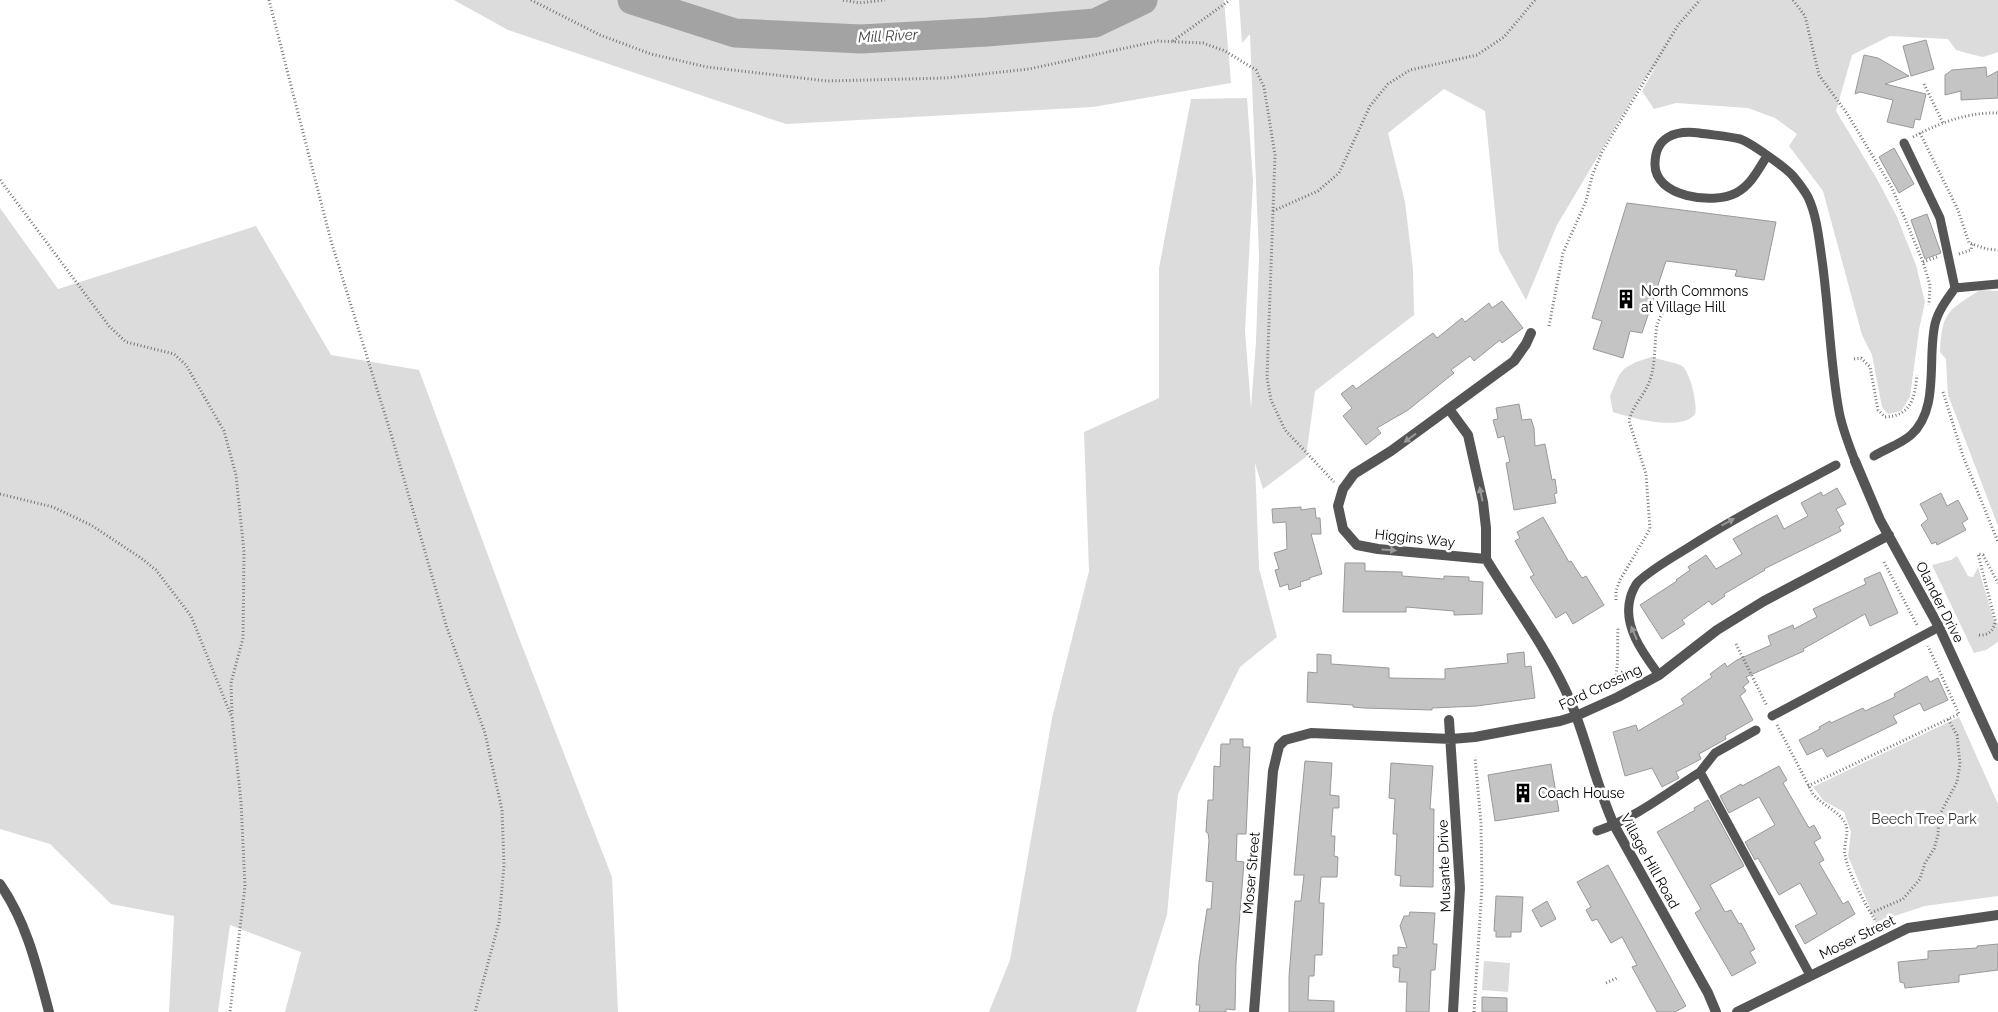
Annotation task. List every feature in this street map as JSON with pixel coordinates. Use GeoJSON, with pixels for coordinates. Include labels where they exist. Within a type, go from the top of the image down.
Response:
{"type":"FeatureCollection","features":[{"type":"Feature","properties":{"kind":"street"},"geometry":{"type":"LineString","coordinates":[[1343,489],[1354,474],[1391,452],[1514,361],[1532,333]]}},
{"type":"Feature","properties":{"kind":"street"},"geometry":{"type":"LineString","coordinates":[[1450,409],[1468,435],[1483,502],[1486,528],[1486,560],[1551,661],[1576,716]]}},
{"type":"Feature","properties":{"kind":"street","name":"Olander Drive"},"geometry":{"type":"LineString","coordinates":[[1855,461],[1880,520],[1939,627],[1998,756]]}},
{"type":"Feature","properties":{"kind":"street","name":"Higgins Way"},"geometry":{"type":"LineString","coordinates":[[1343,489],[1338,506],[1343,529],[1357,545],[1378,549],[1486,560]]}},
{"type":"Feature","properties":{"kind":"street","name":"Ford Crossing"},"geometry":{"type":"LineString","coordinates":[[1285,740],[1311,733],[1451,739],[1475,737],[1560,721],[1576,716],[1618,697],[1659,675],[1717,630],[1764,601],[1889,535]]}},
{"type":"Feature","properties":{"kind":"street","name":"Village Hill Road"},"geometry":{"type":"LineString","coordinates":[[1576,716],[1604,804],[1614,826],[1708,993],[1716,1012]]}},
{"type":"Feature","properties":{"kind":"street","name":"Musante Drive"},"geometry":{"type":"LineString","coordinates":[[1449,720],[1460,888],[1453,1012]]}},
{"type":"Feature","properties":{"kind":"street","name":"Moser Street"},"geometry":{"type":"LineString","coordinates":[[1254,1012],[1273,771],[1279,746],[1285,740]]}},
{"type":"Feature","properties":{"kind":"street"},"geometry":{"type":"LineString","coordinates":[[0,884],[10,899],[30,940],[49,1012]]}},
{"type":"Feature","properties":{"kind":"street","name":"Moser Street"},"geometry":{"type":"LineString","coordinates":[[1737,1012],[1908,928],[1998,915]]}},
{"type":"Feature","properties":{"kind":"lane"},"geometry":{"type":"LineString","coordinates":[[1767,156],[1748,184],[1734,194],[1713,198],[1693,197],[1676,193],[1664,184],[1654,170],[1655,154],[1661,142],[1675,133],[1697,133],[1742,139],[1759,149],[1792,174],[1808,198],[1817,228],[1826,287],[1839,411],[1855,461]]}},
{"type":"Feature","properties":{"kind":"lane"},"geometry":{"type":"LineString","coordinates":[[1874,456],[1910,436],[1922,420],[1931,387],[1931,362],[1935,323],[1944,303],[1955,288],[1940,218],[1904,143]]}},
{"type":"Feature","properties":{"kind":"lane"},"geometry":{"type":"LineString","coordinates":[[1955,288],[1998,284]]}},
{"type":"Feature","properties":{"kind":"lane"},"geometry":{"type":"LineString","coordinates":[[1659,675],[1649,662],[1632,631],[1628,613],[1630,597],[1637,583],[1725,523],[1836,465]]}},
{"type":"Feature","properties":{"kind":"lane"},"geometry":{"type":"LineString","coordinates":[[1772,716],[1939,627]]}},
{"type":"Feature","properties":{"kind":"lane"},"geometry":{"type":"LineString","coordinates":[[1597,831],[1614,826],[1700,772],[1715,753],[1756,730]]}},
{"type":"Feature","properties":{"kind":"lane"},"geometry":{"type":"LineString","coordinates":[[1700,772],[1810,976]]}},
{"type":"Feature","properties":{"kind":"path"},"geometry":{"type":"LineString","coordinates":[[269,0],[331,241],[392,434],[447,628],[485,733],[502,810],[504,865],[499,922],[475,1012]]}},
{"type":"Feature","properties":{"kind":"path"},"geometry":{"type":"LineString","coordinates":[[531,0],[600,35],[651,54],[707,67],[827,81],[945,78],[1029,69],[1158,40],[1203,43],[1225,51],[1256,70],[1264,87],[1274,155],[1267,378],[1271,400],[1285,430],[1343,489]]}},
{"type":"Feature","properties":{"kind":"path"},"geometry":{"type":"LineString","coordinates":[[843,0],[859,3],[885,0]]}},
{"type":"Feature","properties":{"kind":"path"},"geometry":{"type":"LineString","coordinates":[[1172,41],[1230,0]]}},
{"type":"Feature","properties":{"kind":"path"},"geometry":{"type":"LineString","coordinates":[[1273,211],[1318,191],[1339,173],[1370,106],[1388,84],[1410,70],[1477,55],[1504,37],[1535,0]]}},
{"type":"Feature","properties":{"kind":"path"},"geometry":{"type":"LineString","coordinates":[[1548,326],[1563,253],[1586,201],[1592,176],[1602,152],[1678,25],[1700,0]]}},
{"type":"Feature","properties":{"kind":"path"},"geometry":{"type":"LineString","coordinates":[[1793,0],[1806,16],[1819,75],[1848,115],[1892,188],[1923,262],[1930,285],[1929,307]]}},
{"type":"Feature","properties":{"kind":"path"},"geometry":{"type":"LineString","coordinates":[[1924,84],[1943,123]]}},
{"type":"Feature","properties":{"kind":"path"},"geometry":{"type":"LineString","coordinates":[[1904,143],[1920,133],[1943,123],[1975,115],[1998,113]]}},
{"type":"Feature","properties":{"kind":"path"},"geometry":{"type":"LineString","coordinates":[[1920,133],[1958,210],[1969,243],[1987,249],[1998,250]]}},
{"type":"Feature","properties":{"kind":"path"},"geometry":{"type":"LineString","coordinates":[[0,180],[109,326],[126,342],[174,354],[186,364],[224,431],[236,475],[244,552],[243,638],[231,683],[232,718],[242,802],[245,886],[230,1012]]}},
{"type":"Feature","properties":{"kind":"path"},"geometry":{"type":"LineString","coordinates":[[1956,255],[1971,250],[1972,244]]}},
{"type":"Feature","properties":{"kind":"path"},"geometry":{"type":"LineString","coordinates":[[1923,262],[1938,257]]}},
{"type":"Feature","properties":{"kind":"path"},"geometry":{"type":"LineString","coordinates":[[1617,604],[1616,591],[1620,580],[1650,529],[1646,474],[1629,421],[1631,414],[1640,402],[1654,369],[1658,324],[1667,304]]}},
{"type":"Feature","properties":{"kind":"path"},"geometry":{"type":"LineString","coordinates":[[1854,359],[1861,358],[1870,367],[1878,410],[1885,417],[1896,417],[1909,406],[1916,388],[1919,360],[1931,362]]}},
{"type":"Feature","properties":{"kind":"path"},"geometry":{"type":"LineString","coordinates":[[1943,382],[1942,392],[1963,456],[1998,542]]}},
{"type":"Feature","properties":{"kind":"path"},"geometry":{"type":"LineString","coordinates":[[0,494],[53,507],[91,526],[141,558],[156,570],[191,616],[232,718]]}},
{"type":"Feature","properties":{"kind":"path"},"geometry":{"type":"LineString","coordinates":[[1978,635],[1984,636],[1989,633],[1993,629],[1995,620],[1977,557],[1978,554],[1983,555],[1998,583]]}},
{"type":"Feature","properties":{"kind":"path"},"geometry":{"type":"LineString","coordinates":[[1808,786],[1959,714],[1923,635],[1884,562]]}},
{"type":"Feature","properties":{"kind":"path"},"geometry":{"type":"LineString","coordinates":[[1615,682],[1619,664],[1617,650],[1618,619]]}},
{"type":"Feature","properties":{"kind":"path"},"geometry":{"type":"LineString","coordinates":[[1736,644],[1808,786],[1820,803],[1840,815],[1847,826],[1844,853],[1848,867],[1876,922]]}},
{"type":"Feature","properties":{"kind":"path"},"geometry":{"type":"LineString","coordinates":[[1871,913],[1903,899],[1920,879],[1925,863],[1934,849],[1938,836],[1939,816],[1957,782],[1960,764],[1957,735],[1948,719]]}},
{"type":"Feature","properties":{"kind":"path"},"geometry":{"type":"LineString","coordinates":[[1474,1012],[1482,888],[1481,823],[1475,757]]}},
{"type":"Feature","properties":{"kind":"path"},"geometry":{"type":"LineString","coordinates":[[1606,983],[1617,978]]}},
{"type":"Feature","properties":{"kind":"green space"},"geometry":{"type":"Polygon","coordinates":[[[454,0],[1224,0],[1231,83],[1093,107],[786,124],[508,30],[454,0]]]}},
{"type":"Feature","properties":{"kind":"green space"},"geometry":{"type":"Polygon","coordinates":[[[1239,0],[1998,0],[1998,52],[1983,57],[1956,50],[1948,39],[1890,36],[1852,55],[1836,111],[1877,179],[1897,217],[1916,265],[1925,302],[1919,330],[1910,397],[1901,411],[1888,414],[1882,407],[1872,355],[1862,335],[1823,191],[1789,146],[1797,134],[1775,118],[1748,108],[1676,103],[1654,109],[1642,91],[1656,66],[1644,79],[1557,225],[1526,300],[1499,251],[1485,111],[1444,89],[1388,133],[1405,202],[1413,269],[1414,315],[1315,391],[1306,457],[1263,489],[1255,463],[1259,568],[1277,637],[1240,667],[1178,794],[1167,915],[1136,1012],[989,1012],[1010,960],[1052,718],[1089,571],[1084,432],[1159,398],[1159,268],[1191,99],[1247,98],[1253,181],[1245,331],[1251,408],[1259,256],[1250,34],[1242,43],[1239,0]]]}},
{"type":"Feature","properties":{"kind":"green space"},"geometry":{"type":"Polygon","coordinates":[[[0,208],[58,289],[256,226],[331,355],[419,370],[517,633],[612,877],[618,1012],[285,1012],[301,952],[230,925],[218,1012],[169,1012],[174,916],[111,904],[50,844],[0,829],[0,208]]]}},
{"type":"Feature","properties":{"kind":"green space"},"geometry":{"type":"Polygon","coordinates":[[[1980,290],[1998,291],[1998,526],[1948,395],[1946,359],[1940,352],[1942,328],[1948,314],[1953,308],[1980,290]]]}},
{"type":"Feature","properties":{"kind":"green space"},"geometry":{"type":"Polygon","coordinates":[[[1651,357],[1682,366],[1688,374],[1693,388],[1696,410],[1695,414],[1688,419],[1679,422],[1656,422],[1613,412],[1610,396],[1619,375],[1625,368],[1651,357]]]}},
{"type":"Feature","properties":{"kind":"green space"},"geometry":{"type":"Polygon","coordinates":[[[1957,556],[1968,576],[1973,577],[1978,567],[1994,621],[1998,623],[1998,642],[1986,650],[1974,653],[1932,565],[1951,560],[1957,556]]]}},
{"type":"Feature","properties":{"kind":"green space","name":"Beech Tree Park"},"geometry":{"type":"Polygon","coordinates":[[[1959,717],[1998,804],[1998,896],[1925,906],[1876,922],[1848,856],[1851,832],[1844,812],[1824,801],[1813,787],[1959,717]]]}},
{"type":"Feature","properties":{"kind":"green space"},"geometry":{"type":"Polygon","coordinates":[[[1484,961],[1510,963],[1508,992],[1482,990],[1484,961]]]}},
{"type":"Feature","properties":{"kind":"building"},"geometry":{"type":"Polygon","coordinates":[[[1926,40],[1934,69],[1911,76],[1903,46],[1926,40]]]}},
{"type":"Feature","properties":{"kind":"building"},"geometry":{"type":"Polygon","coordinates":[[[1864,55],[1878,58],[1909,76],[1885,84],[1926,94],[1920,120],[1915,119],[1913,128],[1887,122],[1893,100],[1860,92],[1855,94],[1864,55]]]}},
{"type":"Feature","properties":{"kind":"building"},"geometry":{"type":"Polygon","coordinates":[[[1986,67],[1987,77],[1998,71],[1998,98],[1961,100],[1961,91],[1945,95],[1945,75],[1952,70],[1986,67]]]}},
{"type":"Feature","properties":{"kind":"building"},"geometry":{"type":"Polygon","coordinates":[[[1894,148],[1914,184],[1899,193],[1879,157],[1894,148]]]}},
{"type":"Feature","properties":{"kind":"building","name":"North Commons at Village Hill"},"geometry":{"type":"Polygon","coordinates":[[[1627,203],[1776,222],[1764,280],[1735,276],[1737,270],[1666,261],[1642,333],[1630,331],[1623,358],[1593,349],[1602,321],[1592,318],[1627,203]]]}},
{"type":"Feature","properties":{"kind":"building"},"geometry":{"type":"Polygon","coordinates":[[[1927,214],[1941,253],[1925,259],[1911,220],[1927,214]]]}},
{"type":"Feature","properties":{"kind":"building"},"geometry":{"type":"Polygon","coordinates":[[[1502,301],[1523,328],[1502,343],[1500,340],[1474,361],[1470,356],[1451,370],[1454,373],[1408,410],[1377,428],[1381,433],[1366,445],[1343,416],[1352,408],[1341,394],[1353,385],[1356,389],[1433,333],[1437,338],[1462,318],[1465,322],[1489,303],[1492,308],[1502,301]]]}},
{"type":"Feature","properties":{"kind":"building"},"geometry":{"type":"Polygon","coordinates":[[[1519,404],[1522,420],[1531,419],[1534,428],[1535,446],[1545,444],[1552,480],[1555,479],[1557,493],[1554,494],[1556,503],[1514,510],[1506,463],[1510,462],[1504,436],[1498,438],[1493,420],[1498,419],[1496,408],[1519,404]]]}},
{"type":"Feature","properties":{"kind":"building"},"geometry":{"type":"Polygon","coordinates":[[[1837,488],[1846,504],[1836,509],[1844,524],[1839,527],[1841,531],[1764,569],[1724,594],[1725,596],[1712,605],[1709,601],[1682,620],[1685,624],[1662,639],[1640,605],[1677,581],[1690,570],[1688,567],[1706,555],[1716,569],[1742,554],[1733,539],[1777,515],[1784,529],[1808,516],[1801,503],[1821,492],[1823,496],[1837,488]]]}},
{"type":"Feature","properties":{"kind":"building"},"geometry":{"type":"Polygon","coordinates":[[[1941,493],[1947,506],[1958,500],[1968,519],[1962,523],[1966,530],[1937,545],[1936,542],[1932,544],[1921,525],[1928,519],[1920,504],[1941,493]]]}},
{"type":"Feature","properties":{"kind":"building"},"geometry":{"type":"Polygon","coordinates":[[[1301,507],[1301,510],[1315,508],[1316,518],[1320,518],[1321,534],[1311,534],[1322,574],[1300,582],[1301,586],[1289,590],[1288,584],[1280,587],[1275,570],[1279,569],[1274,553],[1287,549],[1286,522],[1273,523],[1272,509],[1301,507]]]}},
{"type":"Feature","properties":{"kind":"building"},"geometry":{"type":"Polygon","coordinates":[[[1543,517],[1569,562],[1571,561],[1582,578],[1586,576],[1604,605],[1573,624],[1566,612],[1556,618],[1530,577],[1534,575],[1515,541],[1520,538],[1517,532],[1543,517]]]}},
{"type":"Feature","properties":{"kind":"building"},"geometry":{"type":"Polygon","coordinates":[[[1345,563],[1365,563],[1365,571],[1402,572],[1402,576],[1444,579],[1444,576],[1469,577],[1469,581],[1483,582],[1482,614],[1454,615],[1454,611],[1406,607],[1406,612],[1343,612],[1345,563]]]}},
{"type":"Feature","properties":{"kind":"building"},"geometry":{"type":"Polygon","coordinates":[[[1880,572],[1898,613],[1870,626],[1865,614],[1803,649],[1804,651],[1746,677],[1749,682],[1743,687],[1746,691],[1740,696],[1753,720],[1725,736],[1726,739],[1699,754],[1701,759],[1676,772],[1679,778],[1662,787],[1652,768],[1625,776],[1613,732],[1636,725],[1638,731],[1684,704],[1681,699],[1712,677],[1710,674],[1725,663],[1727,667],[1737,660],[1771,645],[1768,636],[1793,625],[1794,629],[1817,617],[1813,609],[1866,584],[1864,579],[1880,572]]]}},
{"type":"Feature","properties":{"kind":"building"},"geometry":{"type":"Polygon","coordinates":[[[1524,652],[1525,667],[1531,666],[1535,698],[1477,706],[1432,708],[1432,710],[1364,708],[1353,707],[1353,705],[1307,702],[1308,672],[1317,673],[1317,654],[1331,655],[1331,664],[1389,668],[1389,678],[1445,679],[1445,669],[1508,663],[1507,654],[1524,652]]]}},
{"type":"Feature","properties":{"kind":"building"},"geometry":{"type":"Polygon","coordinates":[[[1927,676],[1930,682],[1938,678],[1948,700],[1924,711],[1920,703],[1893,716],[1897,723],[1827,757],[1822,748],[1807,755],[1799,740],[1820,729],[1819,727],[1830,721],[1831,723],[1863,708],[1865,711],[1895,697],[1894,694],[1927,676]]]}},
{"type":"Feature","properties":{"kind":"building"},"geometry":{"type":"Polygon","coordinates":[[[1230,739],[1243,739],[1243,747],[1250,747],[1246,834],[1237,834],[1236,861],[1244,862],[1236,963],[1235,1010],[1199,1012],[1200,1005],[1196,1005],[1199,962],[1207,909],[1211,909],[1213,882],[1206,881],[1209,840],[1208,833],[1206,832],[1208,800],[1213,800],[1214,766],[1220,767],[1221,744],[1230,744],[1230,739]]]}},
{"type":"Feature","properties":{"kind":"building"},"geometry":{"type":"Polygon","coordinates":[[[1305,761],[1332,763],[1330,795],[1339,796],[1339,808],[1333,808],[1331,836],[1335,836],[1334,856],[1338,857],[1337,877],[1321,877],[1319,903],[1324,903],[1322,955],[1315,955],[1314,976],[1309,976],[1308,1000],[1334,1001],[1334,1012],[1289,1012],[1289,977],[1295,901],[1301,901],[1304,875],[1294,875],[1305,761]]]}},
{"type":"Feature","properties":{"kind":"building"},"geometry":{"type":"Polygon","coordinates":[[[1391,763],[1433,766],[1430,809],[1434,809],[1433,887],[1400,886],[1401,876],[1395,875],[1397,834],[1393,834],[1395,799],[1389,798],[1391,763]]]}},
{"type":"Feature","properties":{"kind":"building","name":"Coach House"},"geometry":{"type":"Polygon","coordinates":[[[1551,764],[1559,811],[1495,821],[1488,775],[1551,764]]]}},
{"type":"Feature","properties":{"kind":"building"},"geometry":{"type":"Polygon","coordinates":[[[1779,766],[1787,780],[1783,783],[1809,828],[1814,825],[1821,838],[1814,842],[1824,860],[1819,863],[1843,904],[1848,901],[1855,914],[1805,944],[1795,926],[1817,914],[1800,883],[1779,895],[1758,858],[1755,860],[1745,842],[1775,825],[1759,797],[1729,813],[1720,796],[1779,766]]]}},
{"type":"Feature","properties":{"kind":"building"},"geometry":{"type":"Polygon","coordinates":[[[1708,800],[1744,866],[1710,885],[1725,912],[1731,910],[1739,924],[1741,923],[1755,949],[1750,952],[1756,963],[1732,976],[1695,913],[1701,909],[1657,832],[1695,810],[1694,808],[1708,800]]]}},
{"type":"Feature","properties":{"kind":"building"},"geometry":{"type":"Polygon","coordinates":[[[1608,865],[1686,1006],[1675,1012],[1657,1012],[1632,967],[1637,965],[1622,937],[1611,943],[1597,919],[1592,921],[1586,910],[1591,907],[1577,882],[1608,865]]]}},
{"type":"Feature","properties":{"kind":"building"},"geometry":{"type":"Polygon","coordinates":[[[1496,896],[1523,897],[1521,932],[1511,932],[1511,937],[1496,937],[1496,931],[1494,931],[1496,896]]]}},
{"type":"Feature","properties":{"kind":"building"},"geometry":{"type":"Polygon","coordinates":[[[1547,901],[1556,919],[1541,927],[1532,910],[1547,901]]]}},
{"type":"Feature","properties":{"kind":"building"},"geometry":{"type":"Polygon","coordinates":[[[1410,912],[1435,913],[1433,944],[1437,944],[1435,970],[1431,970],[1429,1012],[1406,1012],[1407,982],[1399,982],[1400,968],[1393,967],[1393,955],[1398,955],[1398,947],[1407,948],[1400,926],[1404,916],[1409,916],[1410,912]]]}},
{"type":"Feature","properties":{"kind":"building"},"geometry":{"type":"Polygon","coordinates":[[[1998,944],[1998,970],[1959,975],[1959,982],[1905,988],[1904,983],[1900,982],[1898,962],[1928,959],[1928,951],[1977,948],[1977,946],[1998,944]]]}},
{"type":"Feature","properties":{"kind":"building"},"geometry":{"type":"Polygon","coordinates":[[[1482,997],[1507,998],[1507,1012],[1482,1012],[1482,997]]]}},
{"type":"Feature","properties":{"kind":"waterway","name":"Mill River"},"geometry":{"type":"LineString","coordinates":[[632,0],[735,33],[861,39],[987,32],[1095,23],[1143,0]]}},
{"type":"Feature","properties":{"kind":"place","name":"North Commons at Village Hill"},"geometry":{"type":"Point","coordinates":[1626,299]}},
{"type":"Feature","properties":{"kind":"place","name":"Coach House"},"geometry":{"type":"Point","coordinates":[1523,793]}}]}
